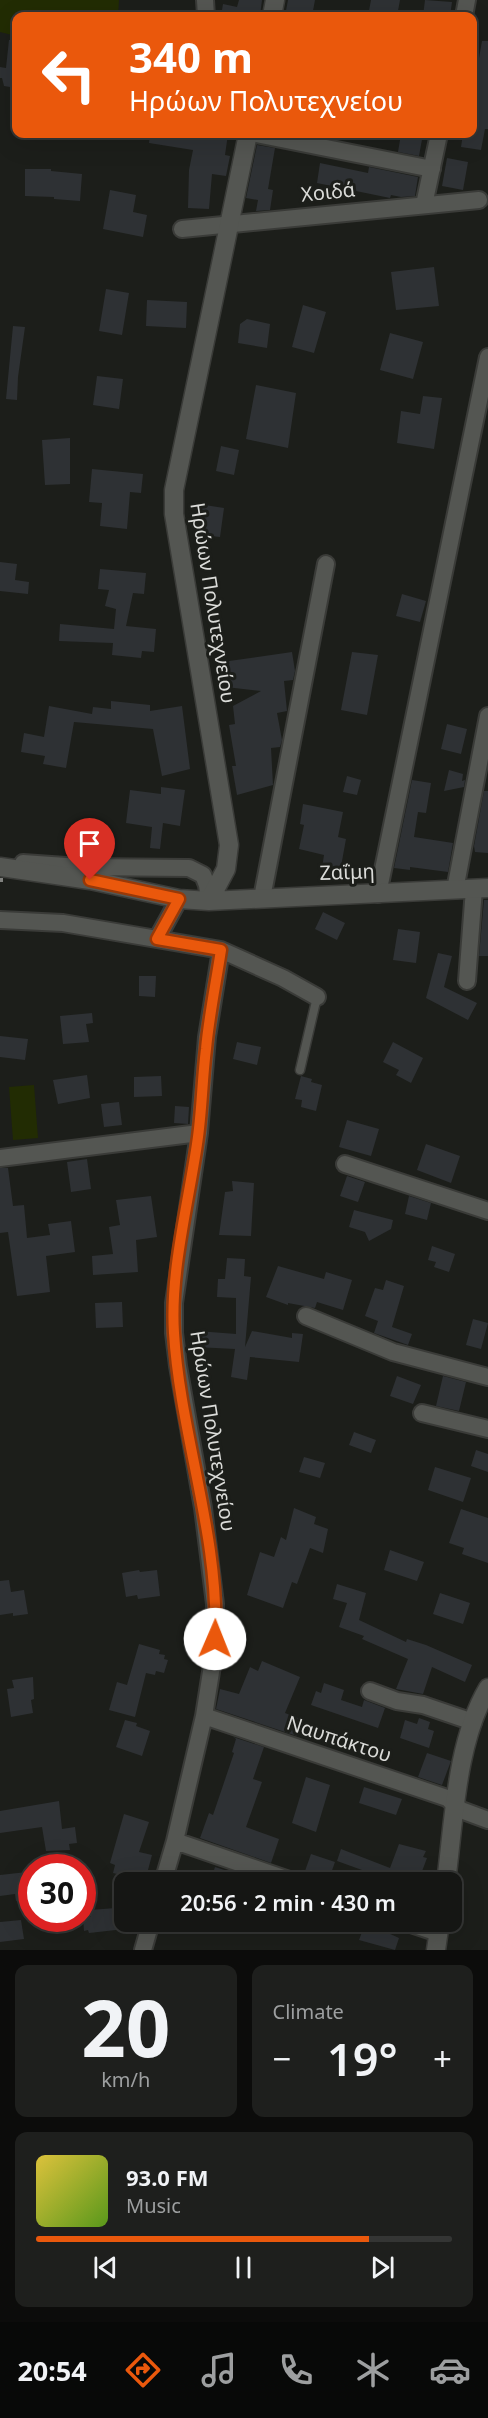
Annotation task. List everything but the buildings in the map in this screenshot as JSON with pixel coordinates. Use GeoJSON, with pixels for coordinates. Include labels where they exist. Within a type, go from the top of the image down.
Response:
{"type":"FeatureCollection","features":[{"type":"Feature","properties":{"kind":"street","name":"Ηρώων Πολυτεχνείου"},"geometry":{"type":"LineString","coordinates":[[208,902],[226,869],[229,845],[174,504],[174,490],[247,138]]}},
{"type":"Feature","properties":{"kind":"street"},"geometry":{"type":"LineString","coordinates":[[276,138],[432,169]]}},
{"type":"Feature","properties":{"kind":"street"},"geometry":{"type":"LineString","coordinates":[[424,205],[438,138]]}},
{"type":"Feature","properties":{"kind":"street","name":"Χοιδά"},"geometry":{"type":"LineString","coordinates":[[182,229],[479,200]]}},
{"type":"Feature","properties":{"kind":"street"},"geometry":{"type":"LineString","coordinates":[[378,894],[488,357]]}},
{"type":"Feature","properties":{"kind":"street"},"geometry":{"type":"LineString","coordinates":[[261,898],[326,564]]}},
{"type":"Feature","properties":{"kind":"street"},"geometry":{"type":"LineString","coordinates":[[467,981],[472,889],[488,716]]}},
{"type":"Feature","properties":{"kind":"street"},"geometry":{"type":"LineString","coordinates":[[4,868],[23,863],[80,867],[189,868],[203,876],[207,885],[208,902]]}},
{"type":"Feature","properties":{"kind":"street","name":"Ζαΐμη"},"geometry":{"type":"LineString","coordinates":[[4,868],[102,883],[179,899],[208,902],[472,889]]}},
{"type":"Feature","properties":{"kind":"street"},"geometry":{"type":"LineString","coordinates":[[157,939],[179,899]]}},
{"type":"Feature","properties":{"kind":"street"},"geometry":{"type":"LineString","coordinates":[[0,920],[63,923],[221,950],[284,978],[317,997]]}},
{"type":"Feature","properties":{"kind":"street","name":"Ηρώων Πολυτεχνείου"},"geometry":{"type":"LineString","coordinates":[[166,1872],[204,1716],[214,1653],[215,1604],[203,1508],[174,1333],[176,1278],[199,1133],[207,1037],[221,950]]}},
{"type":"Feature","properties":{"kind":"street"},"geometry":{"type":"LineString","coordinates":[[0,1158],[199,1133]]}},
{"type":"Feature","properties":{"kind":"street"},"geometry":{"type":"LineString","coordinates":[[345,1164],[488,1211]]}},
{"type":"Feature","properties":{"kind":"street"},"geometry":{"type":"LineString","coordinates":[[306,1316],[393,1352],[488,1377]]}},
{"type":"Feature","properties":{"kind":"street"},"geometry":{"type":"LineString","coordinates":[[422,1413],[488,1429]]}},
{"type":"Feature","properties":{"kind":"street"},"geometry":{"type":"LineString","coordinates":[[447,1872],[463,1761],[473,1722],[488,1688]]}},
{"type":"Feature","properties":{"kind":"street"},"geometry":{"type":"LineString","coordinates":[[370,1690],[397,1701],[423,1705],[473,1722]]}},
{"type":"Feature","properties":{"kind":"street","name":"Ναυπάκτου"},"geometry":{"type":"LineString","coordinates":[[204,1716],[447,1798],[456,1807],[469,1814],[488,1820]]}},
{"type":"Feature","properties":{"kind":"street"},"geometry":{"type":"LineString","coordinates":[[175,1840],[266,1872]]}},
{"type":"Feature","properties":{"kind":"street"},"geometry":{"type":"LineString","coordinates":[[143,1950],[148,1932]]}},
{"type":"Feature","properties":{"kind":"lane"},"geometry":{"type":"LineString","coordinates":[[300,1070],[317,997]]}},
{"type":"Feature","properties":{"kind":"green space"},"geometry":{"type":"Polygon","coordinates":[[[0,0],[119,0],[118,12],[12,12],[12,35],[0,32],[0,0]]]}},
{"type":"Feature","properties":{"kind":"green space"},"geometry":{"type":"Polygon","coordinates":[[[34,1085],[38,1138],[13,1140],[9,1087],[34,1085]]]}},
{"type":"Feature","properties":{"kind":"route"},"geometry":{"type":"LineString","coordinates":[[90,880],[179,899],[157,939],[221,950],[207,1037],[199,1133],[174,1303],[174,1333],[178,1366],[203,1508],[215,1604],[215,1639]]}}]}
